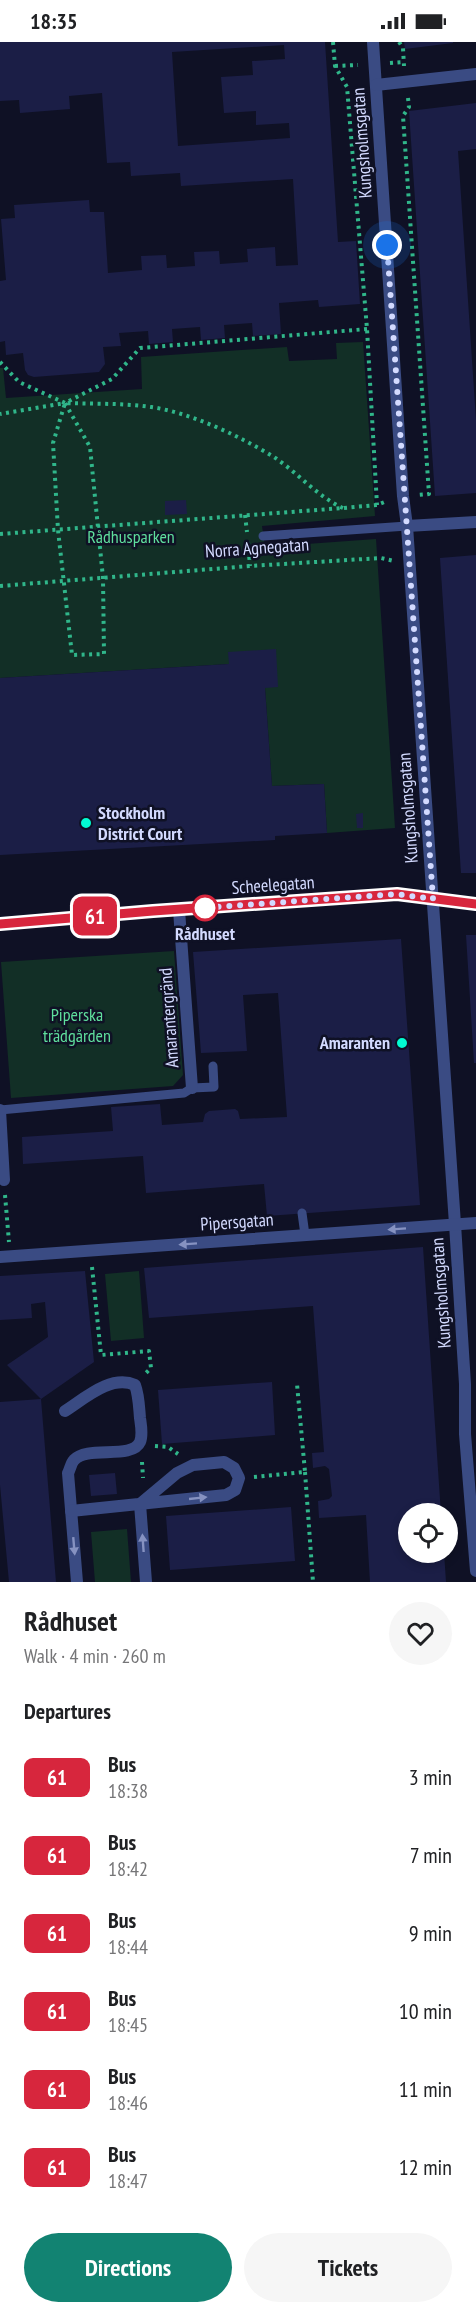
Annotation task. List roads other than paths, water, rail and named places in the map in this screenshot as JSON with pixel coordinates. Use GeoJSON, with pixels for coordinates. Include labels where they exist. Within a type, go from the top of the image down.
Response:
{"type":"FeatureCollection","features":[{"type":"Feature","properties":{"kind":"street","name":"Kungsholmsgatan"},"geometry":{"type":"LineString","coordinates":[[373,42],[455,1224],[470,1384],[465,1434],[476,1571]]}},
{"type":"Feature","properties":{"kind":"street"},"geometry":{"type":"LineString","coordinates":[[376,85],[476,74]]}},
{"type":"Feature","properties":{"kind":"street","name":"Norra Agnegatan"},"geometry":{"type":"LineString","coordinates":[[407,526],[476,522]]}},
{"type":"Feature","properties":{"kind":"street","name":"Scheelegatan"},"geometry":{"type":"LineString","coordinates":[[0,924],[397,894],[476,904]]}},
{"type":"Feature","properties":{"kind":"street","name":"Amarantergränd"},"geometry":{"type":"LineString","coordinates":[[179,909],[192,1088]]}},
{"type":"Feature","properties":{"kind":"street"},"geometry":{"type":"LineString","coordinates":[[0,1110],[4,1180]]}},
{"type":"Feature","properties":{"kind":"street","name":"Pipersgatan"},"geometry":{"type":"LineString","coordinates":[[0,1257],[476,1223]]}},
{"type":"Feature","properties":{"kind":"street"},"geometry":{"type":"LineString","coordinates":[[64,1411],[109,1384],[127,1382],[135,1385],[138,1393],[141,1433],[140,1442],[135,1448],[83,1454],[73,1460],[68,1473],[77,1582]]}},
{"type":"Feature","properties":{"kind":"street"},"geometry":{"type":"LineString","coordinates":[[71,1511],[140,1504],[226,1495],[235,1490],[239,1478],[234,1468],[224,1462],[194,1465],[177,1473],[140,1504]]}},
{"type":"Feature","properties":{"kind":"street"},"geometry":{"type":"LineString","coordinates":[[140,1504],[146,1582]]}},
{"type":"Feature","properties":{"kind":"lane","name":"Norra Agnegatan"},"geometry":{"type":"LineString","coordinates":[[263,536],[407,526]]}},
{"type":"Feature","properties":{"kind":"lane"},"geometry":{"type":"LineString","coordinates":[[0,1110],[184,1094],[192,1088],[214,1087],[213,1066]]}},
{"type":"Feature","properties":{"kind":"lane"},"geometry":{"type":"LineString","coordinates":[[302,1214],[305,1235]]}},
{"type":"Feature","properties":{"kind":"place","name":"Stockholm District Court"},"geometry":{"type":"Point","coordinates":[86,823]}},
{"type":"Feature","properties":{"kind":"place","name":"Rådhuset"},"geometry":{"type":"Point","coordinates":[205,908]}},
{"type":"Feature","properties":{"kind":"place","name":"Amaranten"},"geometry":{"type":"Point","coordinates":[402,1043]}},
{"type":"Feature","properties":{"kind":"park label","name":"Rådhusparken"},"geometry":{"type":"Point","coordinates":[131,537]}},
{"type":"Feature","properties":{"kind":"park label","name":"Piperska trädgården"},"geometry":{"type":"Point","coordinates":[77,1025]}}]}
